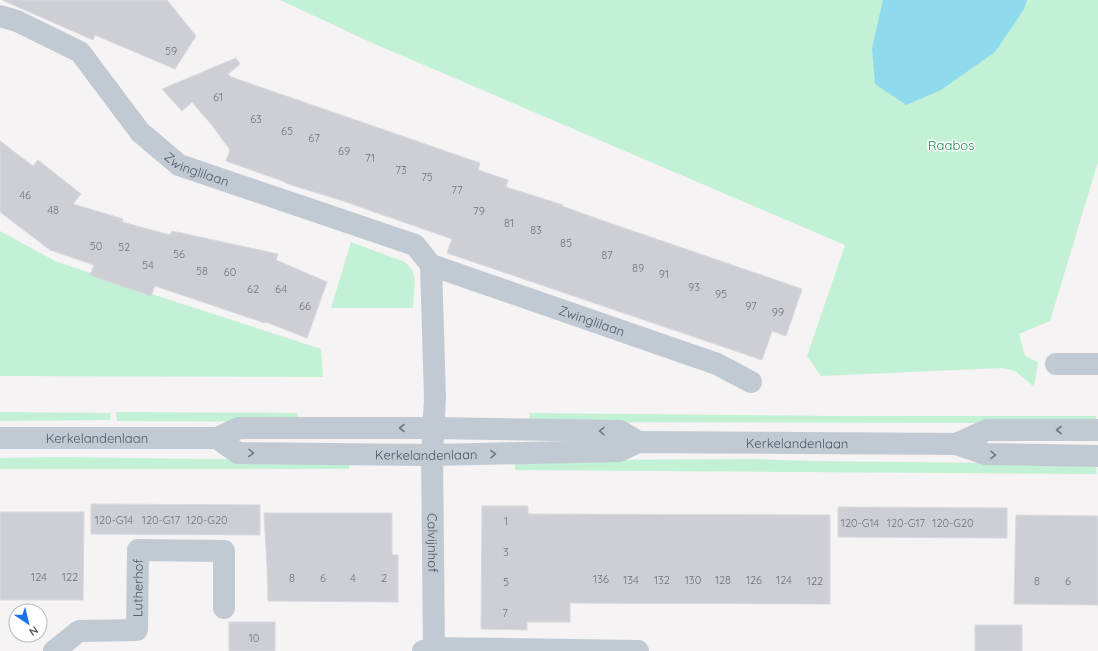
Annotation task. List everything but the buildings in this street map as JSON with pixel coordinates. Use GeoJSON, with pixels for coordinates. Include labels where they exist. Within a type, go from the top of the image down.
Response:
{"type":"FeatureCollection","features":[{"type":"Feature","properties":{"kind":"street","name":"Zwinglilaan"},"geometry":{"type":"LineString","coordinates":[[0,16],[17,21],[80,52],[140,132],[179,165],[415,245],[431,265],[717,364],[751,382]]}},
{"type":"Feature","properties":{"kind":"street"},"geometry":{"type":"LineString","coordinates":[[431,265],[435,398],[432,440]]}},
{"type":"Feature","properties":{"kind":"street"},"geometry":{"type":"LineString","coordinates":[[1056,364],[1098,364]]}},
{"type":"Feature","properties":{"kind":"street","name":"Kerkelandenlaan"},"geometry":{"type":"LineString","coordinates":[[0,438],[217,438],[239,428],[432,440],[620,431],[638,442],[956,444],[986,454],[1098,456]]}},
{"type":"Feature","properties":{"kind":"street","name":"Kerkelandenlaan"},"geometry":{"type":"LineString","coordinates":[[956,444],[987,430],[1098,430]]}},
{"type":"Feature","properties":{"kind":"street","name":"Calvijnhof"},"geometry":{"type":"LineString","coordinates":[[432,440],[429,650],[638,651]]}},
{"type":"Feature","properties":{"kind":"street","name":"Lutherhof"},"geometry":{"type":"LineString","coordinates":[[54,651],[79,631],[137,630],[138,550],[224,552],[224,608]]}},
{"type":"Feature","properties":{"kind":"green space","name":"Raabos"},"geometry":{"type":"Polygon","coordinates":[[[280,0],[1098,0],[1098,162],[1050,321],[1019,334],[1025,356],[1038,362],[1034,387],[1015,371],[1002,368],[821,376],[807,356],[845,245],[370,42],[280,0]]]}},
{"type":"Feature","properties":{"kind":"green space"},"geometry":{"type":"Polygon","coordinates":[[[0,231],[55,261],[321,349],[323,377],[0,376],[0,231]]]}},
{"type":"Feature","properties":{"kind":"green space"},"geometry":{"type":"Polygon","coordinates":[[[351,242],[405,262],[412,270],[415,279],[413,308],[331,308],[351,242]]]}},
{"type":"Feature","properties":{"kind":"green space"},"geometry":{"type":"Polygon","coordinates":[[[0,412],[111,413],[110,420],[0,421],[0,412]]]}},
{"type":"Feature","properties":{"kind":"green space"},"geometry":{"type":"Polygon","coordinates":[[[116,412],[298,413],[296,422],[117,421],[116,412]]]}},
{"type":"Feature","properties":{"kind":"green space"},"geometry":{"type":"Polygon","coordinates":[[[530,413],[830,416],[1096,416],[1096,421],[1009,423],[529,422],[530,413]]]}},
{"type":"Feature","properties":{"kind":"green space"},"geometry":{"type":"Polygon","coordinates":[[[61,457],[349,461],[349,469],[0,469],[0,458],[61,457]]]}},
{"type":"Feature","properties":{"kind":"green space"},"geometry":{"type":"Polygon","coordinates":[[[758,459],[810,461],[1096,464],[1097,474],[515,470],[515,463],[597,460],[758,459]]]}},
{"type":"Feature","properties":{"kind":"water"},"geometry":{"type":"Polygon","coordinates":[[[883,0],[1027,0],[1024,9],[995,52],[941,90],[906,105],[875,84],[872,48],[883,0]]]}}]}
